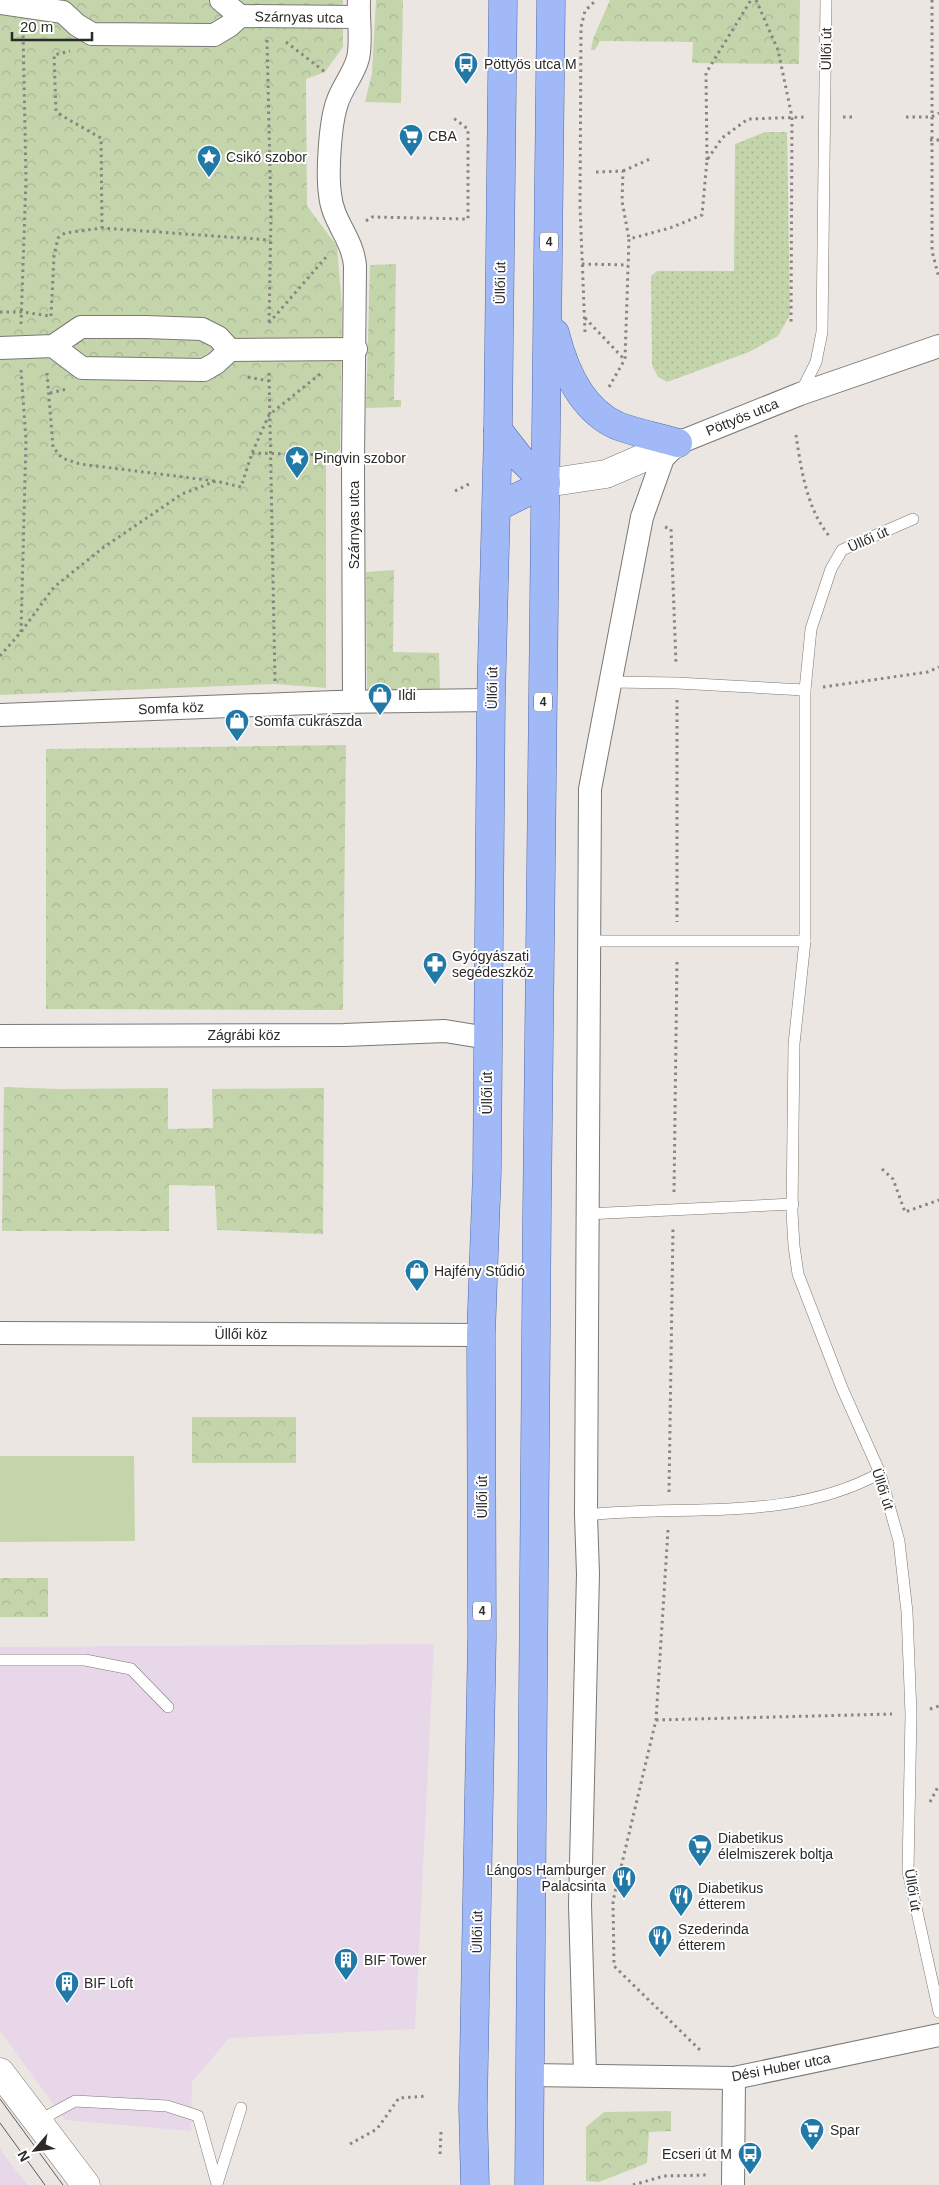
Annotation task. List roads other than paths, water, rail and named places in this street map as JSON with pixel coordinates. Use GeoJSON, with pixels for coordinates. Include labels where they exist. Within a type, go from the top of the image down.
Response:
{"type":"FeatureCollection","features":[{"type":"Feature","properties":{"kind":"main road","name":"Üllői út"},"geometry":{"type":"LineString","coordinates":[[476,2185],[472,2108],[482,1636],[482,1335],[487,1172],[491,700],[497,507],[503,0]]}},
{"type":"Feature","properties":{"kind":"main road","name":"4"},"geometry":{"type":"LineString","coordinates":[[529,2185],[536,1231],[551,0]]}},
{"type":"Feature","properties":{"kind":"main road"},"geometry":{"type":"LineString","coordinates":[[548,306],[562,357],[574,386],[599,414],[619,426],[678,442]]}},
{"type":"Feature","properties":{"kind":"main road"},"geometry":{"type":"LineString","coordinates":[[497,507],[546,483],[519,457],[498,430]]}},
{"type":"Feature","properties":{"kind":"street","name":"Szárnyas utca"},"geometry":{"type":"LineString","coordinates":[[221,0],[240,16]]}},
{"type":"Feature","properties":{"kind":"street","name":"Szárnyas utca"},"geometry":{"type":"LineString","coordinates":[[0,3],[22,6],[70,6],[77,25],[92,34],[214,35],[229,26],[240,16],[358,9],[358,56],[350,80],[338,101],[332,125],[329,193],[334,214],[349,240],[355,266],[351,349],[354,702]]}},
{"type":"Feature","properties":{"kind":"street"},"geometry":{"type":"LineString","coordinates":[[10,348],[48,346],[81,326],[202,329],[218,337],[230,350]]}},
{"type":"Feature","properties":{"kind":"street"},"geometry":{"type":"LineString","coordinates":[[48,346],[82,368],[204,370],[216,363],[230,350],[351,349]]}},
{"type":"Feature","properties":{"kind":"street","name":"Pöttyös utca"},"geometry":{"type":"LineString","coordinates":[[546,483],[606,474],[678,442],[800,394],[939,346]]}},
{"type":"Feature","properties":{"kind":"street"},"geometry":{"type":"LineString","coordinates":[[585,2074],[580,1905],[588,1574],[586,1515],[586,1214],[590,789],[642,517],[663,458],[678,442]]}},
{"type":"Feature","properties":{"kind":"street","name":"Somfa köz"},"geometry":{"type":"LineString","coordinates":[[0,715],[354,702],[491,700]]}},
{"type":"Feature","properties":{"kind":"street","name":"Zágrábi köz"},"geometry":{"type":"LineString","coordinates":[[0,1036],[344,1035],[445,1031],[488,1038]]}},
{"type":"Feature","properties":{"kind":"street","name":"Üllői köz"},"geometry":{"type":"LineString","coordinates":[[0,1333],[482,1335]]}},
{"type":"Feature","properties":{"kind":"street","name":"Dési Huber utca"},"geometry":{"type":"LineString","coordinates":[[530,2075],[585,2074],[734,2078],[939,2035]]}},
{"type":"Feature","properties":{"kind":"street"},"geometry":{"type":"LineString","coordinates":[[0,2072],[86,2185]]}},
{"type":"Feature","properties":{"kind":"street"},"geometry":{"type":"LineString","coordinates":[[733,2185],[734,2078]]}},
{"type":"Feature","properties":{"kind":"lane","name":"Üllői út"},"geometry":{"type":"LineString","coordinates":[[800,394],[816,362],[822,332],[826,0]]}},
{"type":"Feature","properties":{"kind":"lane","name":"Üllői út"},"geometry":{"type":"LineString","coordinates":[[913,519],[842,550],[831,569],[811,629],[805,690],[805,941],[794,1044],[793,1204],[794,1246],[798,1274],[842,1388],[880,1473],[900,1541],[911,1714],[908,1871],[939,2012]]}},
{"type":"Feature","properties":{"kind":"lane"},"geometry":{"type":"LineString","coordinates":[[611,682],[677,683],[805,690]]}},
{"type":"Feature","properties":{"kind":"lane"},"geometry":{"type":"LineString","coordinates":[[590,941],[805,941]]}},
{"type":"Feature","properties":{"kind":"lane"},"geometry":{"type":"LineString","coordinates":[[586,1214],[793,1204]]}},
{"type":"Feature","properties":{"kind":"lane"},"geometry":{"type":"LineString","coordinates":[[586,1515],[616,1511],[669,1511],[767,1506],[843,1490],[880,1473]]}},
{"type":"Feature","properties":{"kind":"lane"},"geometry":{"type":"LineString","coordinates":[[0,1660],[85,1660],[131,1669],[168,1707]]}},
{"type":"Feature","properties":{"kind":"lane"},"geometry":{"type":"LineString","coordinates":[[40,2126],[51,2114],[75,2102],[167,2106],[198,2116],[217,2185]]}},
{"type":"Feature","properties":{"kind":"lane"},"geometry":{"type":"LineString","coordinates":[[217,2185],[241,2108]]}},
{"type":"Feature","properties":{"kind":"tram line"},"geometry":{"type":"LineString","coordinates":[[0,2099],[63,2185]]}},
{"type":"Feature","properties":{"kind":"tram line"},"geometry":{"type":"LineString","coordinates":[[0,2123],[45,2185]]}},
{"type":"Feature","properties":{"kind":"place","name":"Pöttyös utca M"},"geometry":{"type":"Point","coordinates":[466,85]}},
{"type":"Feature","properties":{"kind":"place","name":"CBA"},"geometry":{"type":"Point","coordinates":[411,157]}},
{"type":"Feature","properties":{"kind":"place","name":"Csikó szobor"},"geometry":{"type":"Point","coordinates":[209,178]}},
{"type":"Feature","properties":{"kind":"place","name":"Pingvin szobor"},"geometry":{"type":"Point","coordinates":[297,479]}},
{"type":"Feature","properties":{"kind":"place","name":"Ildi"},"geometry":{"type":"Point","coordinates":[380,716]}},
{"type":"Feature","properties":{"kind":"place","name":"Somfa cukrászda"},"geometry":{"type":"Point","coordinates":[237,742]}},
{"type":"Feature","properties":{"kind":"place","name":"Gyógyászati segédeszköz"},"geometry":{"type":"Point","coordinates":[435,985]}},
{"type":"Feature","properties":{"kind":"place","name":"Hajfény Stűdió"},"geometry":{"type":"Point","coordinates":[417,1292]}},
{"type":"Feature","properties":{"kind":"place","name":"Diabetikus élelmiszerek boltja"},"geometry":{"type":"Point","coordinates":[700,1867]}},
{"type":"Feature","properties":{"kind":"place","name":"Lángos Hamburger Palacsinta"},"geometry":{"type":"Point","coordinates":[624,1899]}},
{"type":"Feature","properties":{"kind":"place","name":"Diabetikus étterem"},"geometry":{"type":"Point","coordinates":[681,1917]}},
{"type":"Feature","properties":{"kind":"place","name":"Szederinda étterem"},"geometry":{"type":"Point","coordinates":[660,1958]}},
{"type":"Feature","properties":{"kind":"place","name":"BIF Tower"},"geometry":{"type":"Point","coordinates":[346,1981]}},
{"type":"Feature","properties":{"kind":"place","name":"BIF Loft"},"geometry":{"type":"Point","coordinates":[67,2004]}},
{"type":"Feature","properties":{"kind":"place","name":"Spar"},"geometry":{"type":"Point","coordinates":[812,2151]}},
{"type":"Feature","properties":{"kind":"place","name":"Ecseri út M"},"geometry":{"type":"Point","coordinates":[750,2175]}}]}
